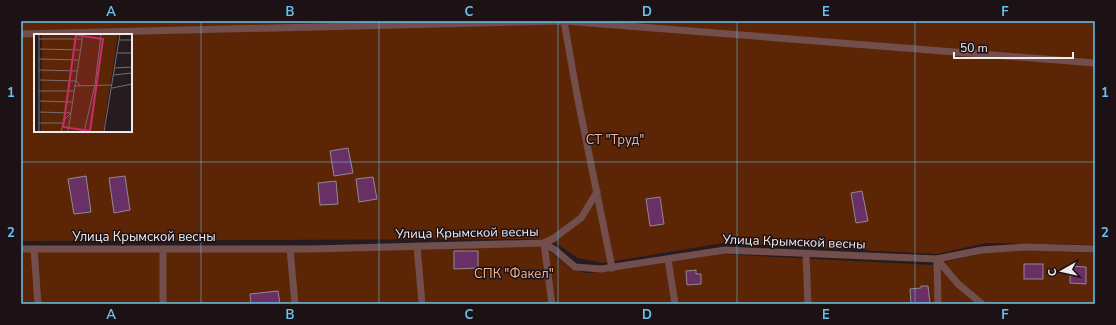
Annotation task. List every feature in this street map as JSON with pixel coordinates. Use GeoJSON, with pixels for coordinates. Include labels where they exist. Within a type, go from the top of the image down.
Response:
{"type":"FeatureCollection","features":[{"type":"Feature","properties":{"kind":"lane"},"geometry":{"type":"LineString","coordinates":[[564,21],[577,95],[612,268]]}},
{"type":"Feature","properties":{"kind":"lane"},"geometry":{"type":"LineString","coordinates":[[21,34],[564,21],[1095,63]]}},
{"type":"Feature","properties":{"kind":"lane"},"geometry":{"type":"LineString","coordinates":[[552,304],[544,243],[554,238],[580,218],[597,192]]}},
{"type":"Feature","properties":{"kind":"lane","name":"Улица Крымской весны"},"geometry":{"type":"LineString","coordinates":[[21,249],[290,249],[544,243],[575,267],[601,269],[725,250],[937,259],[982,250],[1025,247],[1095,249]]}},
{"type":"Feature","properties":{"kind":"lane"},"geometry":{"type":"LineString","coordinates":[[417,246],[422,304]]}},
{"type":"Feature","properties":{"kind":"lane"},"geometry":{"type":"LineString","coordinates":[[34,249],[38,304]]}},
{"type":"Feature","properties":{"kind":"lane"},"geometry":{"type":"LineString","coordinates":[[163,249],[163,304]]}},
{"type":"Feature","properties":{"kind":"lane"},"geometry":{"type":"LineString","coordinates":[[290,249],[294,304]]}},
{"type":"Feature","properties":{"kind":"lane"},"geometry":{"type":"LineString","coordinates":[[806,254],[808,304]]}},
{"type":"Feature","properties":{"kind":"lane"},"geometry":{"type":"LineString","coordinates":[[668,259],[675,304]]}},
{"type":"Feature","properties":{"kind":"lane"},"geometry":{"type":"LineString","coordinates":[[937,259],[938,304]]}},
{"type":"Feature","properties":{"kind":"lane"},"geometry":{"type":"LineString","coordinates":[[937,259],[958,284],[982,304]]}},
{"type":"Feature","properties":{"kind":"green space","name":"СТ \"Труд\""},"geometry":{"type":"Polygon","coordinates":[[[21,21],[1095,21],[1095,245],[986,243],[937,254],[723,243],[603,263],[578,258],[557,244],[541,239],[21,241],[21,21]]]}},
{"type":"Feature","properties":{"kind":"green space","name":"СПК \"Факел\""},"geometry":{"type":"Polygon","coordinates":[[[544,243],[552,304],[21,304],[21,249],[544,243]]]}},
{"type":"Feature","properties":{"kind":"green space"},"geometry":{"type":"Polygon","coordinates":[[[548,250],[571,269],[586,273],[611,271],[721,254],[931,265],[984,253],[1023,250],[1095,253],[1095,304],[556,304],[548,250]]]}},
{"type":"Feature","properties":{"kind":"building"},"geometry":{"type":"Polygon","coordinates":[[[348,148],[353,173],[334,176],[330,151],[348,148]]]}},
{"type":"Feature","properties":{"kind":"building"},"geometry":{"type":"Polygon","coordinates":[[[86,176],[91,212],[74,214],[68,179],[86,176]]]}},
{"type":"Feature","properties":{"kind":"building"},"geometry":{"type":"Polygon","coordinates":[[[125,176],[130,210],[114,213],[109,178],[125,176]]]}},
{"type":"Feature","properties":{"kind":"building"},"geometry":{"type":"Polygon","coordinates":[[[373,177],[377,199],[359,202],[356,179],[373,177]]]}},
{"type":"Feature","properties":{"kind":"building"},"geometry":{"type":"Polygon","coordinates":[[[336,181],[338,204],[320,205],[318,183],[336,181]]]}},
{"type":"Feature","properties":{"kind":"building"},"geometry":{"type":"Polygon","coordinates":[[[862,191],[868,221],[856,223],[851,193],[862,191]]]}},
{"type":"Feature","properties":{"kind":"building"},"geometry":{"type":"Polygon","coordinates":[[[660,197],[664,224],[650,226],[646,199],[660,197]]]}},
{"type":"Feature","properties":{"kind":"building"},"geometry":{"type":"Polygon","coordinates":[[[454,251],[478,251],[478,268],[454,269],[454,251]]]}},
{"type":"Feature","properties":{"kind":"building"},"geometry":{"type":"Polygon","coordinates":[[[1024,264],[1043,264],[1043,279],[1024,279],[1024,264]]]}},
{"type":"Feature","properties":{"kind":"building"},"geometry":{"type":"Polygon","coordinates":[[[1070,266],[1086,267],[1086,284],[1070,283],[1070,266]]]}},
{"type":"Feature","properties":{"kind":"building"},"geometry":{"type":"Polygon","coordinates":[[[696,270],[696,274],[701,274],[701,284],[687,285],[686,271],[696,270]]]}},
{"type":"Feature","properties":{"kind":"building"},"geometry":{"type":"Polygon","coordinates":[[[921,286],[928,286],[930,303],[911,304],[910,289],[921,288],[921,286]]]}},
{"type":"Feature","properties":{"kind":"building"},"geometry":{"type":"Polygon","coordinates":[[[278,291],[280,304],[251,304],[250,294],[278,291]]]}}]}
